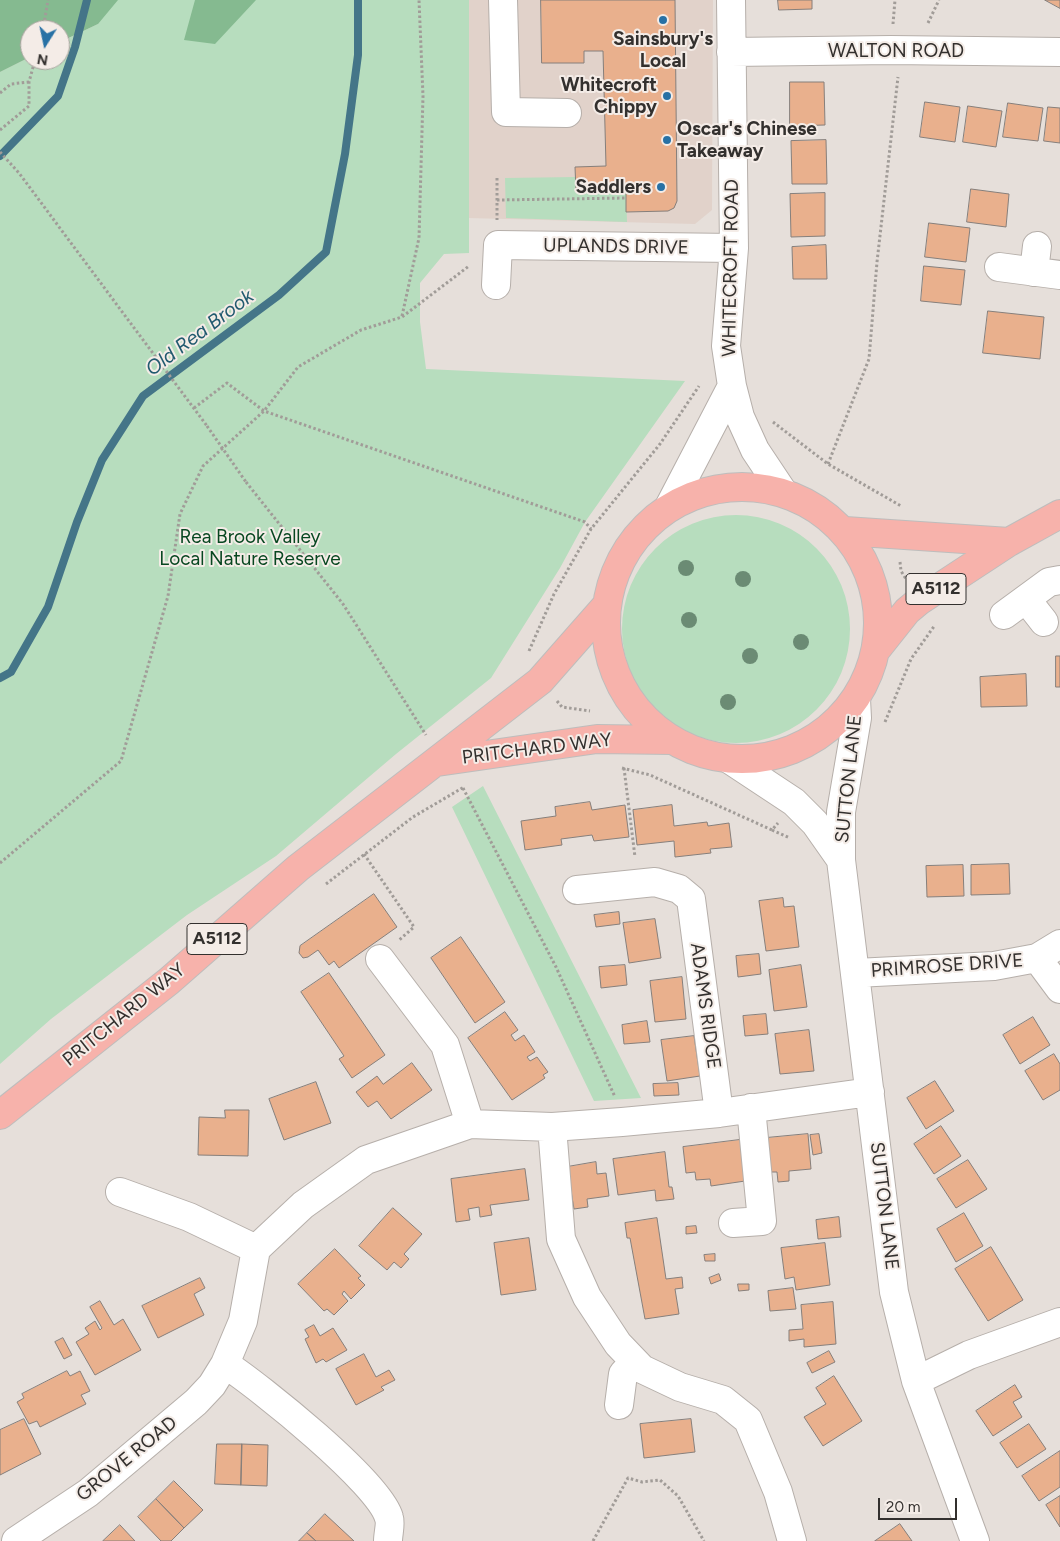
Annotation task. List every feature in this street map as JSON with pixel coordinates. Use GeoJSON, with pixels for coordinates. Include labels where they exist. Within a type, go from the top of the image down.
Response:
{"type":"FeatureCollection","features":[{"type":"Feature","properties":{"kind":"main road"},"geometry":{"type":"LineString","coordinates":[[731,486],[758,487],[783,492],[815,507],[845,531],[866,566],[878,607],[876,650],[862,688],[856,698],[837,721],[814,739],[778,754],[759,758],[729,759],[699,752],[672,740],[640,714],[617,679],[606,640],[606,606],[614,574],[630,543],[652,519],[670,505],[705,491],[731,486]]}},
{"type":"Feature","properties":{"kind":"main road","name":"A5112"},"geometry":{"type":"LineString","coordinates":[[876,650],[907,610],[919,601],[1009,542],[1060,514]]}},
{"type":"Feature","properties":{"kind":"main road"},"geometry":{"type":"LineString","coordinates":[[845,531],[1009,542]]}},
{"type":"Feature","properties":{"kind":"main road","name":"PRITCHARD WAY"},"geometry":{"type":"LineString","coordinates":[[0,1115],[168,981],[430,750],[540,681],[606,606]]}},
{"type":"Feature","properties":{"kind":"main road","name":"PRITCHARD WAY"},"geometry":{"type":"LineString","coordinates":[[430,750],[597,738],[672,740]]}},
{"type":"Feature","properties":{"kind":"street"},"geometry":{"type":"LineString","coordinates":[[503,0],[506,112],[567,113]]}},
{"type":"Feature","properties":{"kind":"street","name":"WHITECROFT ROAD"},"geometry":{"type":"LineString","coordinates":[[731,0],[734,248],[726,346],[732,386],[740,417],[755,450],[783,492]]}},
{"type":"Feature","properties":{"kind":"street","name":"WALTON ROAD"},"geometry":{"type":"LineString","coordinates":[[731,52],[892,50],[1060,52]]}},
{"type":"Feature","properties":{"kind":"street"},"geometry":{"type":"LineString","coordinates":[[496,285],[498,245]]}},
{"type":"Feature","properties":{"kind":"street","name":"UPLANDS DRIVE"},"geometry":{"type":"LineString","coordinates":[[498,245],[734,248]]}},
{"type":"Feature","properties":{"kind":"street"},"geometry":{"type":"LineString","coordinates":[[999,267],[1044,264]]}},
{"type":"Feature","properties":{"kind":"street"},"geometry":{"type":"LineString","coordinates":[[670,505],[732,386]]}},
{"type":"Feature","properties":{"kind":"street"},"geometry":{"type":"LineString","coordinates":[[1044,622],[1015,607],[1049,582],[1060,580]]}},
{"type":"Feature","properties":{"kind":"street","name":"SUTTON LANE"},"geometry":{"type":"LineString","coordinates":[[856,698],[857,718],[842,812],[841,860],[894,1292],[916,1381],[975,1541]]}},
{"type":"Feature","properties":{"kind":"street","name":"SUTTON LANE"},"geometry":{"type":"LineString","coordinates":[[729,759],[794,802],[815,824],[841,860]]}},
{"type":"Feature","properties":{"kind":"street","name":"ADAMS RIDGE"},"geometry":{"type":"LineString","coordinates":[[638,884],[655,882],[679,889],[691,899],[719,1113]]}},
{"type":"Feature","properties":{"kind":"street"},"geometry":{"type":"LineString","coordinates":[[576,890],[638,884]]}},
{"type":"Feature","properties":{"kind":"street","name":"PRIMROSE DRIVE"},"geometry":{"type":"LineString","coordinates":[[856,973],[994,966],[1037,958],[1060,944]]}},
{"type":"Feature","properties":{"kind":"street","name":"PRIMROSE DRIVE"},"geometry":{"type":"LineString","coordinates":[[1037,958],[1060,989]]}},
{"type":"Feature","properties":{"kind":"street"},"geometry":{"type":"LineString","coordinates":[[380,959],[446,1045],[470,1124]]}},
{"type":"Feature","properties":{"kind":"street"},"geometry":{"type":"LineString","coordinates":[[120,1192],[189,1217],[256,1250],[303,1205],[366,1160],[470,1124],[552,1127],[622,1122],[719,1113],[870,1092]]}},
{"type":"Feature","properties":{"kind":"street"},"geometry":{"type":"LineString","coordinates":[[733,1223],[762,1221],[751,1108]]}},
{"type":"Feature","properties":{"kind":"street"},"geometry":{"type":"LineString","coordinates":[[552,1127],[561,1239],[587,1297],[618,1344],[634,1362],[680,1387],[723,1400],[748,1420],[778,1492],[792,1541]]}},
{"type":"Feature","properties":{"kind":"street","name":"GROVE ROAD"},"geometry":{"type":"LineString","coordinates":[[16,1541],[88,1493],[196,1402],[212,1385],[225,1364],[243,1321],[256,1250]]}},
{"type":"Feature","properties":{"kind":"street"},"geometry":{"type":"LineString","coordinates":[[916,1381],[969,1355],[1060,1322]]}},
{"type":"Feature","properties":{"kind":"street"},"geometry":{"type":"LineString","coordinates":[[620,1404],[623,1374],[634,1362]]}},
{"type":"Feature","properties":{"kind":"street"},"geometry":{"type":"LineString","coordinates":[[225,1364],[256,1385],[293,1416],[376,1495],[389,1518],[388,1541]]}},
{"type":"Feature","properties":{"kind":"path"},"geometry":{"type":"LineString","coordinates":[[45,20],[48,0]]}},
{"type":"Feature","properties":{"kind":"path"},"geometry":{"type":"LineString","coordinates":[[402,317],[419,238],[423,96],[419,0]]}},
{"type":"Feature","properties":{"kind":"path"},"geometry":{"type":"LineString","coordinates":[[828,464],[869,359],[879,242],[898,73],[892,50],[895,0]]}},
{"type":"Feature","properties":{"kind":"path"},"geometry":{"type":"LineString","coordinates":[[0,130],[29,106],[29,82],[32,70]]}},
{"type":"Feature","properties":{"kind":"path"},"geometry":{"type":"LineString","coordinates":[[0,93],[11,84],[29,82]]}},
{"type":"Feature","properties":{"kind":"path"},"geometry":{"type":"LineString","coordinates":[[0,152],[18,173],[155,355],[246,482],[343,604],[430,750]]}},
{"type":"Feature","properties":{"kind":"path"},"geometry":{"type":"LineString","coordinates":[[0,863],[122,761],[168,596],[180,514],[202,466],[264,411],[298,368],[362,330],[402,317],[498,245],[497,178]]}},
{"type":"Feature","properties":{"kind":"path"},"geometry":{"type":"LineString","coordinates":[[497,200],[626,198]]}},
{"type":"Feature","properties":{"kind":"path"},"geometry":{"type":"LineString","coordinates":[[194,408],[227,383],[264,411],[585,522],[591,529]]}},
{"type":"Feature","properties":{"kind":"path"},"geometry":{"type":"LineString","coordinates":[[782,434],[786,432]]}},
{"type":"Feature","properties":{"kind":"path"},"geometry":{"type":"LineString","coordinates":[[900,556],[901,571],[909,584]]}},
{"type":"Feature","properties":{"kind":"path"},"geometry":{"type":"LineString","coordinates":[[884,726],[911,659],[936,623]]}},
{"type":"Feature","properties":{"kind":"path"},"geometry":{"type":"LineString","coordinates":[[556,699],[562,706],[591,711],[595,716]]}},
{"type":"Feature","properties":{"kind":"path"},"geometry":{"type":"LineString","coordinates":[[614,766],[650,775],[772,830],[780,820]]}},
{"type":"Feature","properties":{"kind":"path"},"geometry":{"type":"LineString","coordinates":[[624,768],[638,884]]}},
{"type":"Feature","properties":{"kind":"path"},"geometry":{"type":"LineString","coordinates":[[318,890],[413,816],[462,788],[471,785]]}},
{"type":"Feature","properties":{"kind":"path"},"geometry":{"type":"LineString","coordinates":[[462,788],[556,967],[620,1109],[622,1122]]}},
{"type":"Feature","properties":{"kind":"path"},"geometry":{"type":"LineString","coordinates":[[364,854],[414,927],[380,959]]}},
{"type":"Feature","properties":{"kind":"path"},"geometry":{"type":"LineString","coordinates":[[593,1541],[628,1478],[642,1482],[660,1480],[678,1496],[704,1541]]}},
{"type":"Feature","properties":{"kind":"shaded area"},"geometry":{"type":"Polygon","coordinates":[[[469,0],[713,0],[712,210],[695,224],[468,218],[469,0]]]}},
{"type":"Feature","properties":{"kind":"green space"},"geometry":{"type":"Polygon","coordinates":[[[0,0],[118,0],[98,24],[70,37],[70,20],[20,20],[20,62],[0,72],[0,0]]]}},
{"type":"Feature","properties":{"kind":"green space","name":"Rea Brook Valley Local Nature Reserve"},"geometry":{"type":"Polygon","coordinates":[[[75,0],[469,0],[469,253],[444,254],[420,283],[420,322],[426,369],[685,381],[585,522],[560,568],[491,678],[396,754],[276,856],[187,915],[51,1019],[0,1064],[0,72],[20,62],[20,70],[70,70],[70,37],[98,24],[75,0]]]}},
{"type":"Feature","properties":{"kind":"green space"},"geometry":{"type":"Polygon","coordinates":[[[195,0],[256,0],[215,44],[184,40],[195,0]]]}},
{"type":"Feature","properties":{"kind":"green space"},"geometry":{"type":"Polygon","coordinates":[[[576,177],[576,191],[626,190],[627,222],[506,218],[505,178],[576,177]]]}},
{"type":"Feature","properties":{"kind":"green space"},"geometry":{"type":"Polygon","coordinates":[[[725,515],[747,515],[780,523],[800,534],[817,548],[831,565],[842,585],[850,618],[848,651],[842,673],[831,693],[817,710],[800,724],[780,735],[747,743],[725,743],[692,735],[682,730],[663,717],[648,702],[630,673],[622,640],[622,618],[630,585],[635,575],[648,556],[663,541],[692,523],[725,515]]]}},
{"type":"Feature","properties":{"kind":"green space"},"geometry":{"type":"Polygon","coordinates":[[[483,786],[641,1098],[594,1101],[452,807],[483,786]]]}},
{"type":"Feature","properties":{"kind":"building"},"geometry":{"type":"Polygon","coordinates":[[[541,0],[675,0],[677,201],[674,208],[668,211],[626,212],[626,190],[576,191],[575,167],[606,166],[603,51],[584,51],[584,63],[542,63],[541,0]]]}},
{"type":"Feature","properties":{"kind":"building"},"geometry":{"type":"Polygon","coordinates":[[[778,0],[812,0],[812,9],[779,10],[778,0]]]}},
{"type":"Feature","properties":{"kind":"building"},"geometry":{"type":"Polygon","coordinates":[[[1045,0],[1060,0],[1060,8],[1045,0]]]}},
{"type":"Feature","properties":{"kind":"building"},"geometry":{"type":"Polygon","coordinates":[[[790,82],[824,82],[825,125],[790,126],[790,82]]]}},
{"type":"Feature","properties":{"kind":"building"},"geometry":{"type":"Polygon","coordinates":[[[925,102],[960,107],[955,142],[920,137],[925,102]]]}},
{"type":"Feature","properties":{"kind":"building"},"geometry":{"type":"Polygon","coordinates":[[[1008,103],[1043,108],[1038,141],[1003,137],[1008,103]]]}},
{"type":"Feature","properties":{"kind":"building"},"geometry":{"type":"Polygon","coordinates":[[[968,106],[1002,111],[996,147],[963,142],[968,106]]]}},
{"type":"Feature","properties":{"kind":"building"},"geometry":{"type":"Polygon","coordinates":[[[1048,107],[1060,108],[1060,143],[1044,141],[1048,107]]]}},
{"type":"Feature","properties":{"kind":"building"},"geometry":{"type":"Polygon","coordinates":[[[826,140],[827,184],[792,184],[791,141],[826,140]]]}},
{"type":"Feature","properties":{"kind":"building"},"geometry":{"type":"Polygon","coordinates":[[[971,189],[1009,194],[1006,227],[967,222],[971,189]]]}},
{"type":"Feature","properties":{"kind":"building"},"geometry":{"type":"Polygon","coordinates":[[[825,193],[825,236],[791,237],[790,194],[825,193]]]}},
{"type":"Feature","properties":{"kind":"building"},"geometry":{"type":"Polygon","coordinates":[[[929,223],[970,228],[966,262],[925,257],[929,223]]]}},
{"type":"Feature","properties":{"kind":"building"},"geometry":{"type":"Polygon","coordinates":[[[826,245],[827,279],[793,279],[792,247],[826,245]]]}},
{"type":"Feature","properties":{"kind":"building"},"geometry":{"type":"Polygon","coordinates":[[[924,266],[965,270],[961,305],[921,301],[924,266]]]}},
{"type":"Feature","properties":{"kind":"building"},"geometry":{"type":"Polygon","coordinates":[[[988,311],[1044,317],[1040,359],[983,353],[988,311]]]}},
{"type":"Feature","properties":{"kind":"building"},"geometry":{"type":"Polygon","coordinates":[[[1056,656],[1060,656],[1060,687],[1056,687],[1056,656]]]}},
{"type":"Feature","properties":{"kind":"building"},"geometry":{"type":"Polygon","coordinates":[[[1026,674],[1027,706],[981,707],[980,677],[1026,674]]]}},
{"type":"Feature","properties":{"kind":"building"},"geometry":{"type":"Polygon","coordinates":[[[590,802],[592,810],[625,805],[629,837],[594,841],[592,835],[561,839],[562,845],[525,850],[521,821],[556,816],[555,807],[590,802]]]}},
{"type":"Feature","properties":{"kind":"building"},"geometry":{"type":"Polygon","coordinates":[[[672,805],[674,826],[707,822],[708,826],[729,823],[732,847],[710,849],[711,853],[675,857],[674,841],[637,845],[633,810],[672,805]]]}},
{"type":"Feature","properties":{"kind":"building"},"geometry":{"type":"Polygon","coordinates":[[[1009,864],[1010,894],[971,895],[971,865],[1009,864]]]}},
{"type":"Feature","properties":{"kind":"building"},"geometry":{"type":"Polygon","coordinates":[[[963,865],[964,896],[927,897],[926,866],[963,865]]]}},
{"type":"Feature","properties":{"kind":"building"},"geometry":{"type":"Polygon","coordinates":[[[374,894],[397,927],[339,968],[334,961],[329,965],[318,950],[303,958],[299,953],[300,946],[374,894]]]}},
{"type":"Feature","properties":{"kind":"building"},"geometry":{"type":"Polygon","coordinates":[[[783,898],[784,907],[794,906],[799,947],[766,951],[759,901],[783,898]]]}},
{"type":"Feature","properties":{"kind":"building"},"geometry":{"type":"Polygon","coordinates":[[[619,912],[620,924],[596,927],[594,915],[619,912]]]}},
{"type":"Feature","properties":{"kind":"building"},"geometry":{"type":"Polygon","coordinates":[[[655,919],[661,958],[629,963],[623,923],[655,919]]]}},
{"type":"Feature","properties":{"kind":"building"},"geometry":{"type":"Polygon","coordinates":[[[461,937],[505,1002],[475,1023],[431,958],[461,937]]]}},
{"type":"Feature","properties":{"kind":"building"},"geometry":{"type":"Polygon","coordinates":[[[759,954],[761,974],[738,977],[736,956],[759,954]]]}},
{"type":"Feature","properties":{"kind":"building"},"geometry":{"type":"Polygon","coordinates":[[[625,965],[627,985],[601,988],[599,967],[625,965]]]}},
{"type":"Feature","properties":{"kind":"building"},"geometry":{"type":"Polygon","coordinates":[[[801,965],[807,1007],[774,1011],[769,970],[801,965]]]}},
{"type":"Feature","properties":{"kind":"building"},"geometry":{"type":"Polygon","coordinates":[[[329,973],[385,1055],[352,1078],[339,1059],[344,1056],[301,992],[329,973]]]}},
{"type":"Feature","properties":{"kind":"building"},"geometry":{"type":"Polygon","coordinates":[[[682,977],[686,1019],[655,1022],[650,981],[682,977]]]}},
{"type":"Feature","properties":{"kind":"building"},"geometry":{"type":"Polygon","coordinates":[[[505,1012],[518,1030],[511,1035],[515,1041],[524,1035],[535,1052],[527,1057],[530,1061],[537,1057],[548,1072],[543,1075],[545,1078],[512,1100],[468,1038],[505,1012]]]}},
{"type":"Feature","properties":{"kind":"building"},"geometry":{"type":"Polygon","coordinates":[[[766,1014],[768,1034],[745,1036],[743,1016],[766,1014]]]}},
{"type":"Feature","properties":{"kind":"building"},"geometry":{"type":"Polygon","coordinates":[[[1033,1017],[1050,1045],[1020,1064],[1003,1035],[1033,1017]]]}},
{"type":"Feature","properties":{"kind":"building"},"geometry":{"type":"Polygon","coordinates":[[[647,1021],[650,1042],[624,1044],[622,1025],[647,1021]]]}},
{"type":"Feature","properties":{"kind":"building"},"geometry":{"type":"Polygon","coordinates":[[[809,1030],[814,1071],[780,1074],[775,1034],[809,1030]]]}},
{"type":"Feature","properties":{"kind":"building"},"geometry":{"type":"Polygon","coordinates":[[[694,1036],[700,1076],[667,1081],[661,1040],[694,1036]]]}},
{"type":"Feature","properties":{"kind":"building"},"geometry":{"type":"Polygon","coordinates":[[[1054,1054],[1060,1064],[1060,1090],[1043,1100],[1025,1071],[1054,1054]]]}},
{"type":"Feature","properties":{"kind":"building"},"geometry":{"type":"Polygon","coordinates":[[[412,1063],[432,1090],[391,1119],[377,1101],[368,1107],[356,1092],[377,1076],[383,1084],[412,1063]]]}},
{"type":"Feature","properties":{"kind":"building"},"geometry":{"type":"Polygon","coordinates":[[[935,1081],[954,1111],[926,1129],[907,1098],[935,1081]]]}},
{"type":"Feature","properties":{"kind":"building"},"geometry":{"type":"Polygon","coordinates":[[[316,1082],[331,1123],[284,1140],[269,1099],[316,1082]]]}},
{"type":"Feature","properties":{"kind":"building"},"geometry":{"type":"Polygon","coordinates":[[[678,1083],[679,1095],[654,1096],[653,1084],[678,1083]]]}},
{"type":"Feature","properties":{"kind":"building"},"geometry":{"type":"Polygon","coordinates":[[[225,1110],[249,1110],[248,1156],[198,1155],[199,1117],[225,1118],[225,1110]]]}},
{"type":"Feature","properties":{"kind":"building"},"geometry":{"type":"Polygon","coordinates":[[[941,1126],[961,1156],[934,1174],[914,1144],[941,1126]]]}},
{"type":"Feature","properties":{"kind":"building"},"geometry":{"type":"Polygon","coordinates":[[[808,1134],[811,1169],[789,1171],[789,1181],[778,1182],[777,1172],[769,1172],[766,1138],[808,1134]]]}},
{"type":"Feature","properties":{"kind":"building"},"geometry":{"type":"Polygon","coordinates":[[[819,1134],[822,1153],[813,1155],[810,1135],[819,1134]]]}},
{"type":"Feature","properties":{"kind":"building"},"geometry":{"type":"Polygon","coordinates":[[[747,1139],[752,1180],[711,1186],[710,1179],[696,1180],[695,1172],[686,1173],[683,1147],[747,1139]]]}},
{"type":"Feature","properties":{"kind":"building"},"geometry":{"type":"Polygon","coordinates":[[[665,1152],[669,1187],[672,1187],[674,1199],[656,1201],[655,1190],[618,1195],[613,1159],[665,1152]]]}},
{"type":"Feature","properties":{"kind":"building"},"geometry":{"type":"Polygon","coordinates":[[[968,1160],[987,1189],[956,1208],[937,1179],[968,1160]]]}},
{"type":"Feature","properties":{"kind":"building"},"geometry":{"type":"Polygon","coordinates":[[[596,1162],[597,1174],[606,1173],[609,1196],[587,1199],[588,1207],[574,1209],[567,1167],[596,1162]]]}},
{"type":"Feature","properties":{"kind":"building"},"geometry":{"type":"Polygon","coordinates":[[[525,1169],[529,1200],[490,1205],[492,1215],[480,1217],[479,1207],[468,1209],[470,1220],[456,1222],[451,1179],[525,1169]]]}},
{"type":"Feature","properties":{"kind":"building"},"geometry":{"type":"Polygon","coordinates":[[[393,1208],[422,1234],[404,1254],[409,1259],[401,1268],[394,1262],[387,1270],[359,1246],[393,1208]]]}},
{"type":"Feature","properties":{"kind":"building"},"geometry":{"type":"Polygon","coordinates":[[[964,1213],[983,1246],[956,1262],[937,1229],[964,1213]]]}},
{"type":"Feature","properties":{"kind":"building"},"geometry":{"type":"Polygon","coordinates":[[[839,1217],[841,1237],[818,1239],[816,1220],[839,1217]]]}},
{"type":"Feature","properties":{"kind":"building"},"geometry":{"type":"Polygon","coordinates":[[[657,1218],[666,1279],[682,1277],[683,1288],[675,1289],[679,1314],[645,1319],[630,1238],[627,1238],[625,1223],[657,1218]]]}},
{"type":"Feature","properties":{"kind":"building"},"geometry":{"type":"Polygon","coordinates":[[[696,1226],[697,1233],[686,1234],[686,1227],[696,1226]]]}},
{"type":"Feature","properties":{"kind":"building"},"geometry":{"type":"Polygon","coordinates":[[[529,1238],[536,1290],[501,1295],[494,1243],[529,1238]]]}},
{"type":"Feature","properties":{"kind":"building"},"geometry":{"type":"Polygon","coordinates":[[[825,1243],[830,1285],[796,1290],[794,1277],[785,1279],[781,1248],[825,1243]]]}},
{"type":"Feature","properties":{"kind":"building"},"geometry":{"type":"Polygon","coordinates":[[[991,1247],[1023,1300],[988,1321],[955,1269],[991,1247]]]}},
{"type":"Feature","properties":{"kind":"building"},"geometry":{"type":"Polygon","coordinates":[[[335,1249],[361,1276],[358,1278],[365,1285],[351,1299],[344,1291],[342,1294],[348,1301],[334,1315],[327,1309],[324,1311],[298,1284],[335,1249]]]}},
{"type":"Feature","properties":{"kind":"building"},"geometry":{"type":"Polygon","coordinates":[[[715,1254],[715,1261],[705,1261],[704,1255],[715,1254]]]}},
{"type":"Feature","properties":{"kind":"building"},"geometry":{"type":"Polygon","coordinates":[[[719,1274],[721,1280],[711,1284],[709,1278],[719,1274]]]}},
{"type":"Feature","properties":{"kind":"building"},"geometry":{"type":"Polygon","coordinates":[[[200,1278],[205,1288],[194,1294],[204,1315],[158,1338],[142,1306],[200,1278]]]}},
{"type":"Feature","properties":{"kind":"building"},"geometry":{"type":"Polygon","coordinates":[[[738,1284],[749,1284],[749,1290],[739,1291],[738,1284]]]}},
{"type":"Feature","properties":{"kind":"building"},"geometry":{"type":"Polygon","coordinates":[[[793,1288],[796,1309],[770,1311],[768,1291],[793,1288]]]}},
{"type":"Feature","properties":{"kind":"building"},"geometry":{"type":"Polygon","coordinates":[[[100,1301],[114,1325],[123,1319],[141,1350],[95,1375],[76,1342],[89,1334],[85,1328],[95,1321],[100,1330],[102,1328],[90,1307],[100,1301]]]}},
{"type":"Feature","properties":{"kind":"building"},"geometry":{"type":"Polygon","coordinates":[[[833,1302],[836,1344],[804,1347],[804,1339],[789,1341],[789,1330],[803,1329],[801,1305],[833,1302]]]}},
{"type":"Feature","properties":{"kind":"building"},"geometry":{"type":"Polygon","coordinates":[[[314,1325],[320,1336],[333,1328],[347,1350],[326,1362],[323,1359],[316,1363],[305,1339],[309,1337],[305,1330],[314,1325]]]}},
{"type":"Feature","properties":{"kind":"building"},"geometry":{"type":"Polygon","coordinates":[[[63,1338],[72,1355],[64,1359],[55,1342],[63,1338]]]}},
{"type":"Feature","properties":{"kind":"building"},"geometry":{"type":"Polygon","coordinates":[[[829,1351],[835,1362],[812,1373],[807,1363],[829,1351]]]}},
{"type":"Feature","properties":{"kind":"building"},"geometry":{"type":"Polygon","coordinates":[[[364,1354],[376,1377],[389,1370],[395,1380],[381,1387],[384,1390],[356,1405],[336,1369],[364,1354]]]}},
{"type":"Feature","properties":{"kind":"building"},"geometry":{"type":"Polygon","coordinates":[[[67,1371],[70,1376],[80,1371],[90,1391],[81,1395],[86,1404],[40,1427],[37,1421],[29,1424],[17,1402],[24,1398],[22,1394],[67,1371]]]}},
{"type":"Feature","properties":{"kind":"building"},"geometry":{"type":"Polygon","coordinates":[[[834,1376],[862,1421],[823,1446],[804,1417],[826,1404],[816,1388],[834,1376]]]}},
{"type":"Feature","properties":{"kind":"building"},"geometry":{"type":"Polygon","coordinates":[[[1015,1385],[1022,1397],[1013,1402],[1022,1417],[993,1436],[976,1411],[1015,1385]]]}},
{"type":"Feature","properties":{"kind":"building"},"geometry":{"type":"Polygon","coordinates":[[[24,1419],[41,1454],[0,1475],[0,1430],[24,1419]]]}},
{"type":"Feature","properties":{"kind":"building"},"geometry":{"type":"Polygon","coordinates":[[[691,1419],[695,1452],[644,1458],[640,1424],[691,1419]]]}},
{"type":"Feature","properties":{"kind":"building"},"geometry":{"type":"Polygon","coordinates":[[[1029,1424],[1046,1449],[1017,1468],[1000,1443],[1029,1424]]]}},
{"type":"Feature","properties":{"kind":"building"},"geometry":{"type":"Polygon","coordinates":[[[217,1444],[242,1444],[241,1485],[215,1484],[217,1444]]]}},
{"type":"Feature","properties":{"kind":"building"},"geometry":{"type":"Polygon","coordinates":[[[242,1444],[268,1445],[267,1486],[241,1485],[242,1444]]]}},
{"type":"Feature","properties":{"kind":"building"},"geometry":{"type":"Polygon","coordinates":[[[1060,1451],[1060,1487],[1039,1501],[1022,1476],[1060,1451]]]}},
{"type":"Feature","properties":{"kind":"building"},"geometry":{"type":"Polygon","coordinates":[[[174,1481],[203,1510],[184,1528],[156,1499],[174,1481]]]}},
{"type":"Feature","properties":{"kind":"building"},"geometry":{"type":"Polygon","coordinates":[[[1060,1496],[1060,1527],[1046,1505],[1060,1496]]]}},
{"type":"Feature","properties":{"kind":"building"},"geometry":{"type":"Polygon","coordinates":[[[156,1499],[184,1528],[171,1541],[161,1541],[138,1517],[156,1499]]]}},
{"type":"Feature","properties":{"kind":"building"},"geometry":{"type":"Polygon","coordinates":[[[325,1514],[354,1541],[316,1541],[307,1533],[325,1514]]]}},
{"type":"Feature","properties":{"kind":"building"},"geometry":{"type":"Polygon","coordinates":[[[900,1524],[912,1541],[875,1541],[900,1524]]]}},
{"type":"Feature","properties":{"kind":"building"},"geometry":{"type":"Polygon","coordinates":[[[120,1525],[135,1541],[103,1541],[120,1525]]]}},
{"type":"Feature","properties":{"kind":"building"},"geometry":{"type":"Polygon","coordinates":[[[307,1533],[316,1541],[299,1541],[307,1533]]]}},
{"type":"Feature","properties":{"kind":"waterway"},"geometry":{"type":"LineString","coordinates":[[0,156],[58,96],[75,47],[87,0]]}},
{"type":"Feature","properties":{"kind":"waterway","name":"Old Rea Brook"},"geometry":{"type":"LineString","coordinates":[[0,678],[11,672],[48,607],[77,522],[102,460],[143,396],[279,295],[326,252],[345,154],[358,55],[358,0]]}},
{"type":"Feature","properties":{"kind":"place","name":"Sainsbury's Local"},"geometry":{"type":"Point","coordinates":[663,20]}},
{"type":"Feature","properties":{"kind":"place","name":"Whitecroft Chippy"},"geometry":{"type":"Point","coordinates":[667,96]}},
{"type":"Feature","properties":{"kind":"place","name":"Oscar's Chinese Takeaway"},"geometry":{"type":"Point","coordinates":[667,140]}},
{"type":"Feature","properties":{"kind":"place","name":"Saddlers"},"geometry":{"type":"Point","coordinates":[661,187]}}]}
